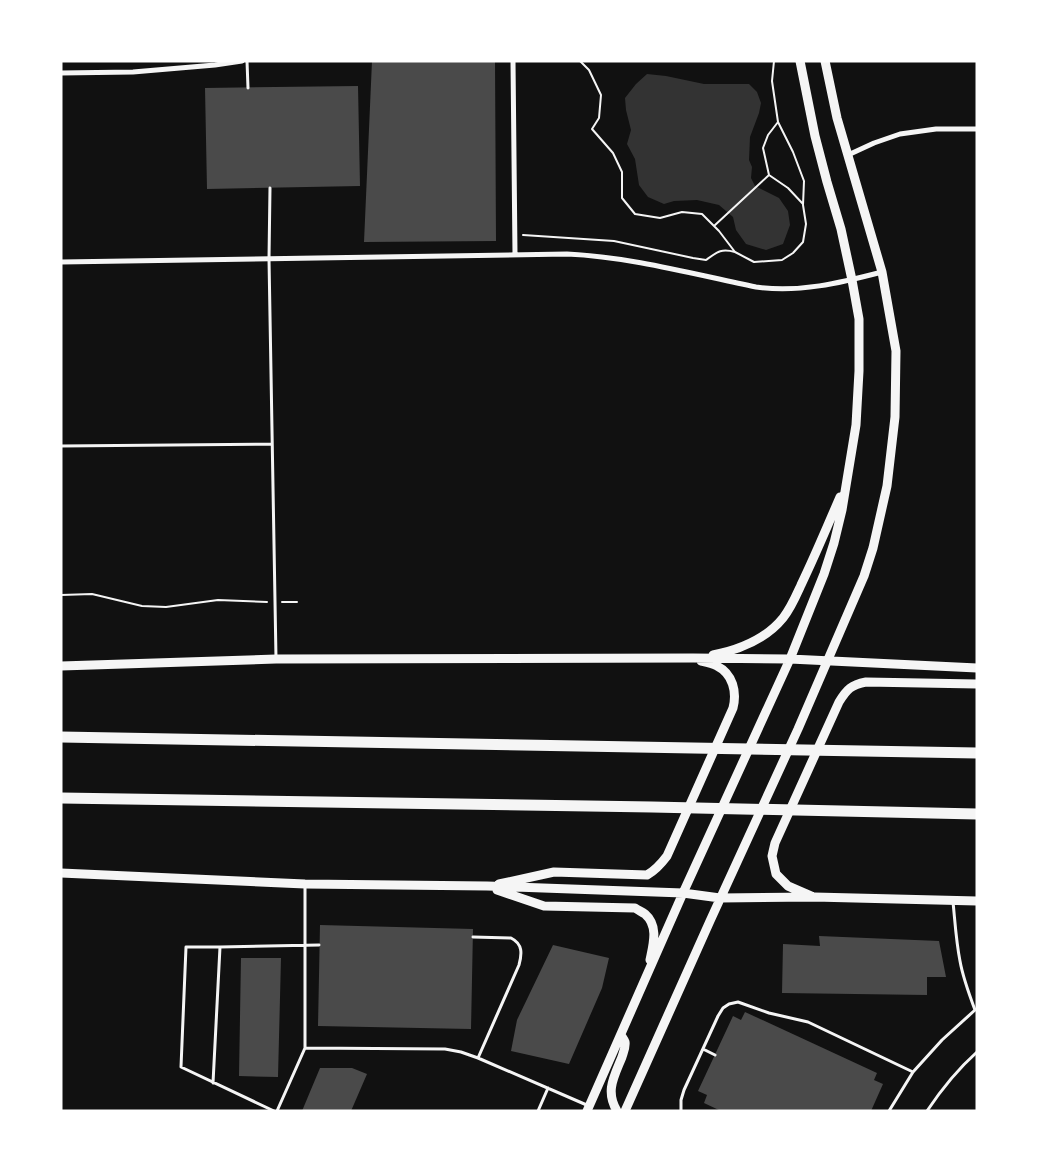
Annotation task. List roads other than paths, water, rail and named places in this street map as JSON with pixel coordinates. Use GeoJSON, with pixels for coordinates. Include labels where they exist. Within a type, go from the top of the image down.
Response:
{"type":"FeatureCollection","features":[{"type":"Feature","properties":{"kind":"highway"},"geometry":{"type":"LineString","coordinates":[[61,737],[977,753]]}},
{"type":"Feature","properties":{"kind":"highway"},"geometry":{"type":"LineString","coordinates":[[65,798],[977,814]]}},
{"type":"Feature","properties":{"kind":"main road"},"geometry":{"type":"LineString","coordinates":[[590,1109],[683,893],[790,659],[834,547],[842,510],[856,424],[859,319],[841,229],[815,136],[800,61]]}},
{"type":"Feature","properties":{"kind":"main road"},"geometry":{"type":"LineString","coordinates":[[625,1111],[798,729],[864,576],[888,486],[895,417],[896,350],[882,272],[837,118],[825,61]]}},
{"type":"Feature","properties":{"kind":"main road"},"geometry":{"type":"LineString","coordinates":[[693,658],[720,654],[743,647],[763,636],[782,619],[791,606],[809,569],[846,484]]}},
{"type":"Feature","properties":{"kind":"main road"},"geometry":{"type":"LineString","coordinates":[[61,666],[276,659],[693,658],[790,659],[977,668]]}},
{"type":"Feature","properties":{"kind":"main road"},"geometry":{"type":"LineString","coordinates":[[487,886],[554,872],[647,875],[662,864],[735,700],[733,685],[725,672],[717,666],[693,658]]}},
{"type":"Feature","properties":{"kind":"main road"},"geometry":{"type":"LineString","coordinates":[[814,897],[788,886],[776,874],[772,856],[775,843],[839,702],[846,691],[855,684],[866,682],[977,684]]}},
{"type":"Feature","properties":{"kind":"main road"},"geometry":{"type":"LineString","coordinates":[[61,873],[305,884],[487,886],[683,893],[720,898],[814,897],[977,901]]}},
{"type":"Feature","properties":{"kind":"main road"},"geometry":{"type":"LineString","coordinates":[[487,886],[544,906],[635,908],[646,914],[652,923],[655,934],[647,974]]}},
{"type":"Feature","properties":{"kind":"main road"},"geometry":{"type":"LineString","coordinates":[[616,1111],[610,1092],[624,1052],[625,1042],[621,1035]]}},
{"type":"Feature","properties":{"kind":"street"},"geometry":{"type":"LineString","coordinates":[[61,72],[133,72],[242,61]]}},
{"type":"Feature","properties":{"kind":"street"},"geometry":{"type":"LineString","coordinates":[[513,61],[515,254]]}},
{"type":"Feature","properties":{"kind":"street"},"geometry":{"type":"LineString","coordinates":[[848,156],[874,143],[900,134],[936,129],[977,129]]}},
{"type":"Feature","properties":{"kind":"street"},"geometry":{"type":"LineString","coordinates":[[61,262],[567,254],[615,258],[773,289],[812,288],[882,272]]}},
{"type":"Feature","properties":{"kind":"lane"},"geometry":{"type":"LineString","coordinates":[[247,61],[248,88]]}},
{"type":"Feature","properties":{"kind":"lane"},"geometry":{"type":"LineString","coordinates":[[270,188],[269,259],[276,659]]}},
{"type":"Feature","properties":{"kind":"lane"},"geometry":{"type":"LineString","coordinates":[[61,446],[272,444]]}},
{"type":"Feature","properties":{"kind":"lane"},"geometry":{"type":"LineString","coordinates":[[305,884],[305,945],[306,1048],[276,1111],[181,1068],[186,947],[220,948],[305,945],[319,945]]}},
{"type":"Feature","properties":{"kind":"lane"},"geometry":{"type":"LineString","coordinates":[[888,1111],[913,1072],[942,1040],[976,1011],[967,987],[956,942],[953,901]]}},
{"type":"Feature","properties":{"kind":"lane"},"geometry":{"type":"LineString","coordinates":[[473,937],[511,938],[519,944],[522,956],[478,1058]]}},
{"type":"Feature","properties":{"kind":"lane"},"geometry":{"type":"LineString","coordinates":[[213,1082],[220,948]]}},
{"type":"Feature","properties":{"kind":"lane"},"geometry":{"type":"LineString","coordinates":[[681,1111],[684,1090],[723,1008],[738,1002],[769,1013],[808,1022],[913,1072]]}},
{"type":"Feature","properties":{"kind":"lane"},"geometry":{"type":"LineString","coordinates":[[306,1048],[445,1049],[461,1052],[548,1088],[590,1109]]}},
{"type":"Feature","properties":{"kind":"lane"},"geometry":{"type":"LineString","coordinates":[[703,1049],[715,1055]]}},
{"type":"Feature","properties":{"kind":"lane"},"geometry":{"type":"LineString","coordinates":[[927,1111],[967,1061],[977,1052]]}},
{"type":"Feature","properties":{"kind":"lane"},"geometry":{"type":"LineString","coordinates":[[538,1111],[548,1088]]}}]}
